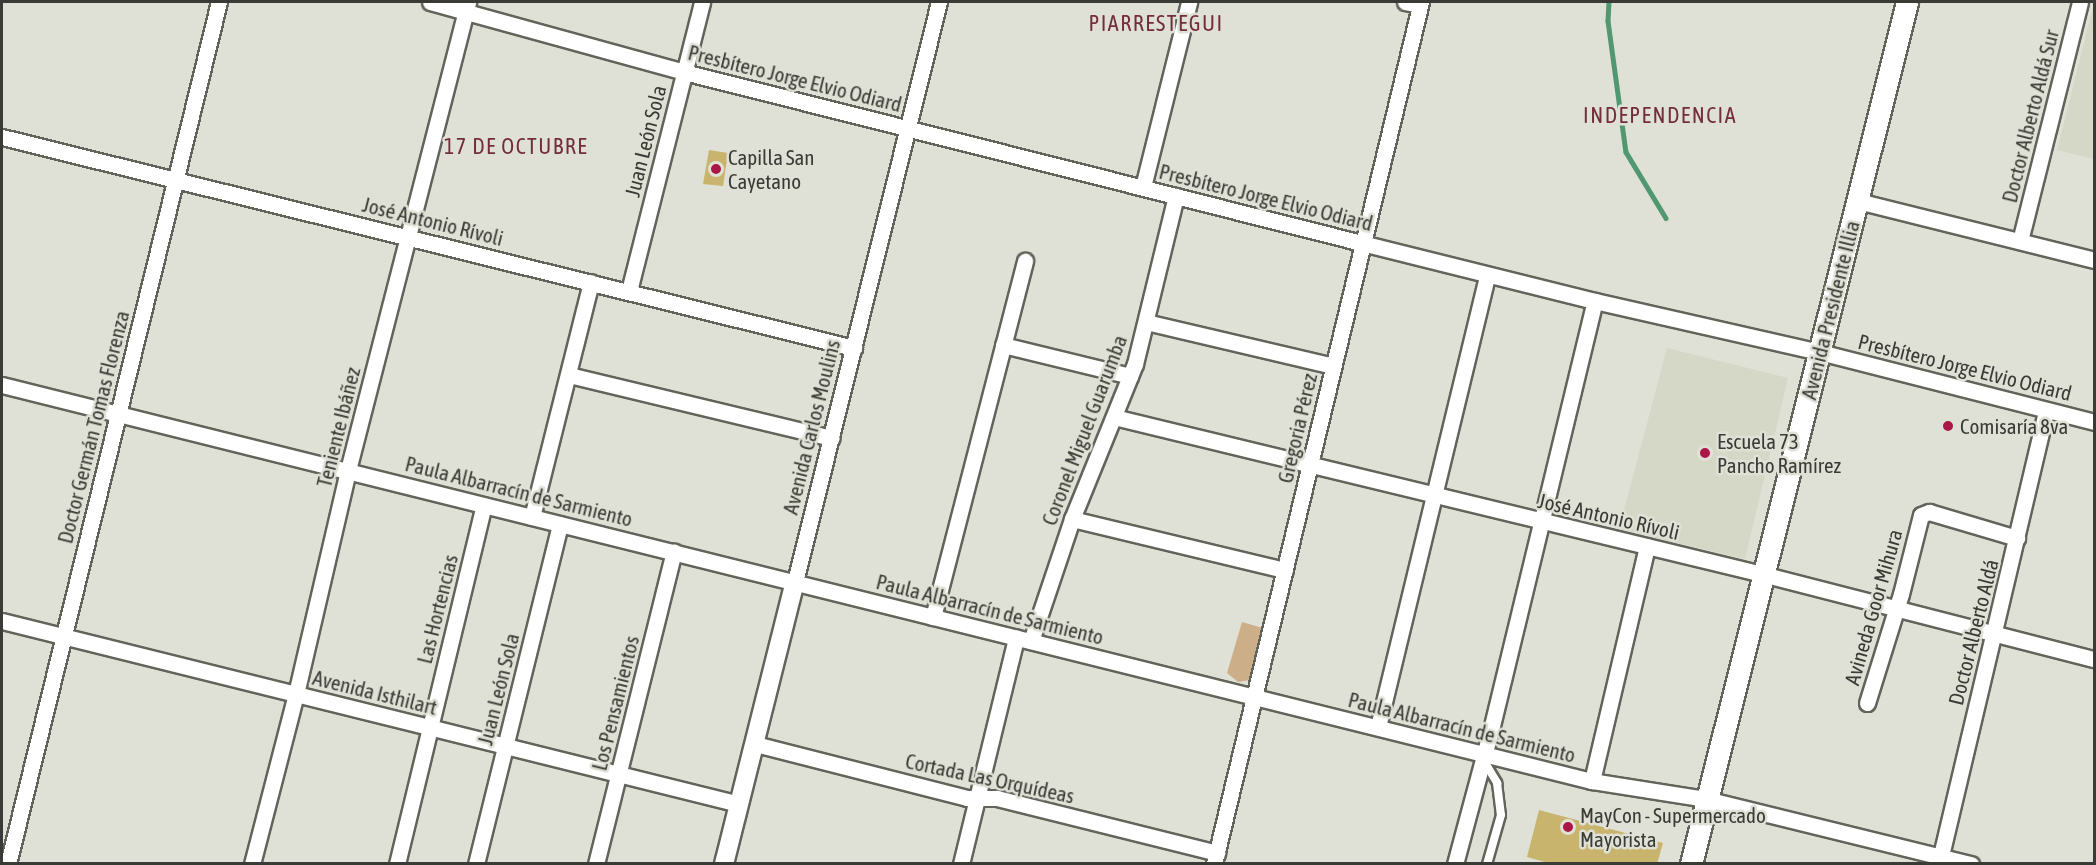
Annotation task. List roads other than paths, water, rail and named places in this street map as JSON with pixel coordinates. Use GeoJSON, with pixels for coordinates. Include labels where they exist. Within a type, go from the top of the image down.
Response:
{"type":"FeatureCollection","features":[{"type":"Feature","properties":{"kind":"main road","name":"Avenida Presidente Illia"},"geometry":{"type":"LineString","coordinates":[[1691,864],[1907,2]]}},
{"type":"Feature","properties":{"kind":"street","name":"Doctor Germán Tomas Florenza"},"geometry":{"type":"LineString","coordinates":[[8,862],[219,2]]}},
{"type":"Feature","properties":{"kind":"street","name":"Presbítero Jorge Elvio Odiard"},"geometry":{"type":"LineString","coordinates":[[430,2],[467,6],[684,72],[1487,275],[1820,352],[2094,422]]}},
{"type":"Feature","properties":{"kind":"street","name":"Juan León Sola"},"geometry":{"type":"LineString","coordinates":[[629,291],[702,2]]}},
{"type":"Feature","properties":{"kind":"street","name":"Avenida Carlos Moulins"},"geometry":{"type":"LineString","coordinates":[[724,864],[939,2]]}},
{"type":"Feature","properties":{"kind":"street"},"geometry":{"type":"LineString","coordinates":[[1143,187],[1189,2]]}},
{"type":"Feature","properties":{"kind":"street"},"geometry":{"type":"LineString","coordinates":[[1405,2],[1420,3]]}},
{"type":"Feature","properties":{"kind":"street","name":"Doctor Alberto Aldá Sur"},"geometry":{"type":"LineString","coordinates":[[2020,241],[2080,2]]}},
{"type":"Feature","properties":{"kind":"street","name":"Gregoria Pérez"},"geometry":{"type":"LineString","coordinates":[[1216,858],[1420,3]]}},
{"type":"Feature","properties":{"kind":"street","name":"Teniente Ibáñez"},"geometry":{"type":"LineString","coordinates":[[252,864],[296,694],[348,470],[410,237],[467,6]]}},
{"type":"Feature","properties":{"kind":"street","name":"José Antonio Rívoli"},"geometry":{"type":"LineString","coordinates":[[2,138],[854,348]]}},
{"type":"Feature","properties":{"kind":"street","name":"Coronel Miguel Guarumba"},"geometry":{"type":"LineString","coordinates":[[961,864],[977,798],[1023,639],[1130,376],[1146,322],[1176,196]]}},
{"type":"Feature","properties":{"kind":"street"},"geometry":{"type":"LineString","coordinates":[[1858,201],[2094,260]]}},
{"type":"Feature","properties":{"kind":"street"},"geometry":{"type":"LineString","coordinates":[[933,617],[1025,261]]}},
{"type":"Feature","properties":{"kind":"street"},"geometry":{"type":"LineString","coordinates":[[1378,727],[1487,275]]}},
{"type":"Feature","properties":{"kind":"street"},"geometry":{"type":"LineString","coordinates":[[532,517],[591,282]]}},
{"type":"Feature","properties":{"kind":"street"},"geometry":{"type":"LineString","coordinates":[[1455,864],[1484,757],[1595,301]]}},
{"type":"Feature","properties":{"kind":"street"},"geometry":{"type":"LineString","coordinates":[[1146,322],[1333,366]]}},
{"type":"Feature","properties":{"kind":"street"},"geometry":{"type":"LineString","coordinates":[[1003,345],[1130,376]]}},
{"type":"Feature","properties":{"kind":"street"},"geometry":{"type":"LineString","coordinates":[[568,375],[832,438]]}},
{"type":"Feature","properties":{"kind":"street","name":"Paula Albarracín de Sarmiento"},"geometry":{"type":"LineString","coordinates":[[2,385],[1378,727],[1484,757],[1592,781],[1706,799],[1940,860],[1971,864]]}},
{"type":"Feature","properties":{"kind":"street","name":"Doctor Alberto Aldá"},"geometry":{"type":"LineString","coordinates":[[1940,860],[2046,410]]}},
{"type":"Feature","properties":{"kind":"street","name":"José Antonio Rívoli"},"geometry":{"type":"LineString","coordinates":[[1114,417],[1762,574],[2094,659]]}},
{"type":"Feature","properties":{"kind":"street","name":"Las Hortencias"},"geometry":{"type":"LineString","coordinates":[[398,864],[484,505]]}},
{"type":"Feature","properties":{"kind":"street","name":"Avineda Goor Mihura"},"geometry":{"type":"LineString","coordinates":[[1867,704],[1897,608],[1921,515],[1929,512],[2017,538]]}},
{"type":"Feature","properties":{"kind":"street"},"geometry":{"type":"LineString","coordinates":[[1072,519],[1286,570]]}},
{"type":"Feature","properties":{"kind":"street","name":"Juan León Sola"},"geometry":{"type":"LineString","coordinates":[[476,864],[560,524]]}},
{"type":"Feature","properties":{"kind":"street"},"geometry":{"type":"LineString","coordinates":[[1592,781],[1647,546]]}},
{"type":"Feature","properties":{"kind":"street","name":"Los Pensamientos"},"geometry":{"type":"LineString","coordinates":[[596,864],[675,552]]}},
{"type":"Feature","properties":{"kind":"street","name":"Avenida Isthilart"},"geometry":{"type":"LineString","coordinates":[[2,621],[739,804]]}},
{"type":"Feature","properties":{"kind":"street","name":"Cortada Las Orquídeas"},"geometry":{"type":"LineString","coordinates":[[755,744],[967,798],[997,798],[1216,858]]}},
{"type":"Feature","properties":{"kind":"lane"},"geometry":{"type":"LineString","coordinates":[[1484,757],[1497,783],[1501,798],[1501,815],[1487,864]]}},
{"type":"Feature","properties":{"kind":"waterway"},"geometry":{"type":"LineString","coordinates":[[1609,2],[1608,21],[1626,152],[1666,218]]}},
{"type":"Feature","properties":{"kind":"place","name":"Capilla San Cayetano"},"geometry":{"type":"Point","coordinates":[716,169]}},
{"type":"Feature","properties":{"kind":"place","name":"Comisaría 8va"},"geometry":{"type":"Point","coordinates":[1948,426]}},
{"type":"Feature","properties":{"kind":"place","name":"Escuela 73 Pancho Ramírez"},"geometry":{"type":"Point","coordinates":[1705,453]}},
{"type":"Feature","properties":{"kind":"place","name":"MayCon - Supermercado Mayorista"},"geometry":{"type":"Point","coordinates":[1568,827]}},
{"type":"Feature","properties":{"kind":"district","name":"PIARRESTEGUI"},"geometry":{"type":"Point","coordinates":[1156,24]}},
{"type":"Feature","properties":{"kind":"district","name":"INDEPENDENCIA"},"geometry":{"type":"Point","coordinates":[1660,116]}},
{"type":"Feature","properties":{"kind":"district","name":"17 DE OCTUBRE"},"geometry":{"type":"Point","coordinates":[516,147]}}]}
